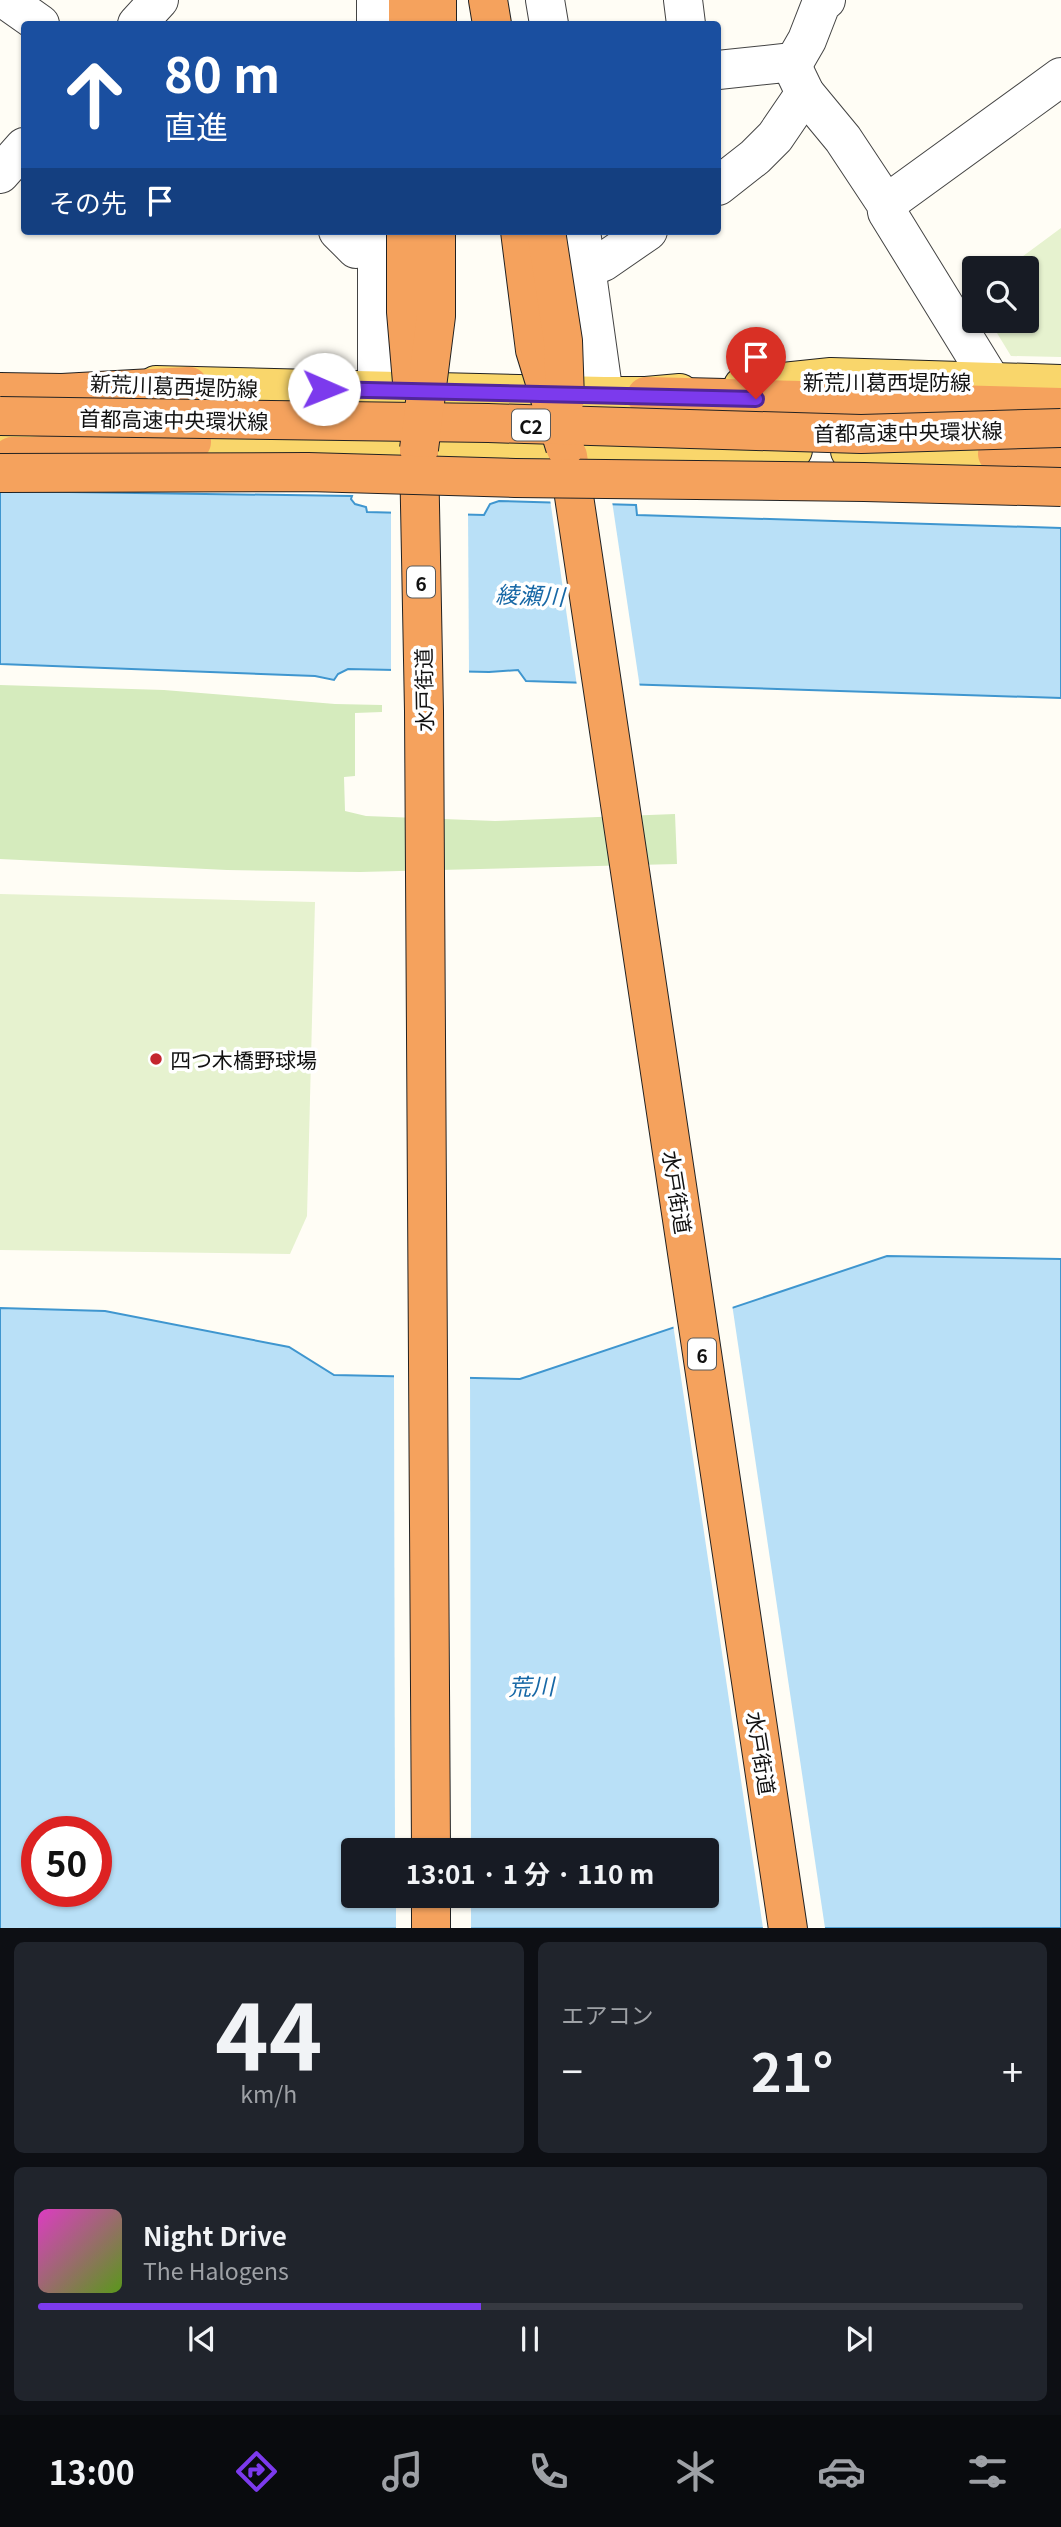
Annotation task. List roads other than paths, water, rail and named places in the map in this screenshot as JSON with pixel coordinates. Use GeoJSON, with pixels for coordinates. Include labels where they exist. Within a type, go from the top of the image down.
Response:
{"type":"FeatureCollection","features":[{"type":"Feature","properties":{"kind":"highway"},"geometry":{"type":"LineString","coordinates":[[488,0],[492,21]]}},
{"type":"Feature","properties":{"kind":"highway"},"geometry":{"type":"LineString","coordinates":[[512,0],[516,21]]}},
{"type":"Feature","properties":{"kind":"highway","name":"水戸街道"},"geometry":{"type":"LineString","coordinates":[[406,235],[405,312],[419,454],[424,710],[431,1838]]}},
{"type":"Feature","properties":{"kind":"highway","name":"水戸街道"},"geometry":{"type":"LineString","coordinates":[[419,454],[436,316],[436,235]]}},
{"type":"Feature","properties":{"kind":"highway","name":"水戸街道"},"geometry":{"type":"LineString","coordinates":[[521,235],[536,350],[568,456]]}},
{"type":"Feature","properties":{"kind":"highway","name":"水戸街道"},"geometry":{"type":"LineString","coordinates":[[548,235],[563,341],[568,456],[788,1928]]}},
{"type":"Feature","properties":{"kind":"highway"},"geometry":{"type":"LineString","coordinates":[[0,392],[62,393],[189,386]]}},
{"type":"Feature","properties":{"kind":"highway"},"geometry":{"type":"LineString","coordinates":[[646,396],[1061,407]]}},
{"type":"Feature","properties":{"kind":"highway","name":"首都高速中央環状線"},"geometry":{"type":"LineString","coordinates":[[0,416],[488,423],[861,434],[1061,428]]}},
{"type":"Feature","properties":{"kind":"highway"},"geometry":{"type":"LineString","coordinates":[[0,455],[32,456],[192,442]]}},
{"type":"Feature","properties":{"kind":"highway"},"geometry":{"type":"LineString","coordinates":[[997,454],[1061,463]]}},
{"type":"Feature","properties":{"kind":"highway"},"geometry":{"type":"LineString","coordinates":[[0,473],[308,472],[1061,487]]}},
{"type":"Feature","properties":{"kind":"highway"},"geometry":{"type":"LineString","coordinates":[[431,1908],[431,1928]]}},
{"type":"Feature","properties":{"kind":"main road","name":"新荒川葛西堤防線"},"geometry":{"type":"LineString","coordinates":[[0,379],[604,396],[646,396],[831,377],[1061,384]]}},
{"type":"Feature","properties":{"kind":"main road"},"geometry":{"type":"LineString","coordinates":[[0,438],[1061,454]]}},
{"type":"Feature","properties":{"kind":"street"},"geometry":{"type":"LineString","coordinates":[[6,0],[36,21]]}},
{"type":"Feature","properties":{"kind":"street"},"geometry":{"type":"LineString","coordinates":[[545,0],[548,21]]}},
{"type":"Feature","properties":{"kind":"street"},"geometry":{"type":"LineString","coordinates":[[683,0],[686,21]]}},
{"type":"Feature","properties":{"kind":"street"},"geometry":{"type":"LineString","coordinates":[[721,184],[755,157],[775,136],[798,79],[807,40],[821,4],[826,0]]}},
{"type":"Feature","properties":{"kind":"street"},"geometry":{"type":"LineString","coordinates":[[384,21],[416,9]]}},
{"type":"Feature","properties":{"kind":"street"},"geometry":{"type":"LineString","coordinates":[[721,70],[784,63],[798,79],[843,139],[886,204],[887,212],[991,381]]}},
{"type":"Feature","properties":{"kind":"street"},"geometry":{"type":"LineString","coordinates":[[886,204],[1061,78]]}},
{"type":"Feature","properties":{"kind":"street"},"geometry":{"type":"LineString","coordinates":[[0,174],[21,150]]}},
{"type":"Feature","properties":{"kind":"street"},"geometry":{"type":"LineString","coordinates":[[582,235],[604,396]]}},
{"type":"Feature","properties":{"kind":"street"},"geometry":{"type":"LineString","coordinates":[[586,269],[603,262],[642,235]]}},
{"type":"Feature","properties":{"kind":"street"},"geometry":{"type":"LineString","coordinates":[[357,237],[377,390]]}},
{"type":"Feature","properties":{"kind":"water","name":"綾瀬川"},"geometry":{"type":"Polygon","coordinates":[[[0,491],[352,496],[355,504],[366,507],[367,512],[484,515],[490,504],[499,501],[636,505],[637,515],[1061,528],[1061,698],[526,681],[518,670],[489,672],[348,669],[338,674],[334,680],[315,676],[0,664],[0,491]]]}},
{"type":"Feature","properties":{"kind":"water","name":"荒川"},"geometry":{"type":"Polygon","coordinates":[[[887,1256],[1061,1259],[1061,1928],[0,1928],[0,1308],[105,1311],[289,1347],[334,1375],[520,1379],[887,1256]]]}},
{"type":"Feature","properties":{"kind":"place","name":"四つ木橋野球場"},"geometry":{"type":"Point","coordinates":[156,1059]}}]}
